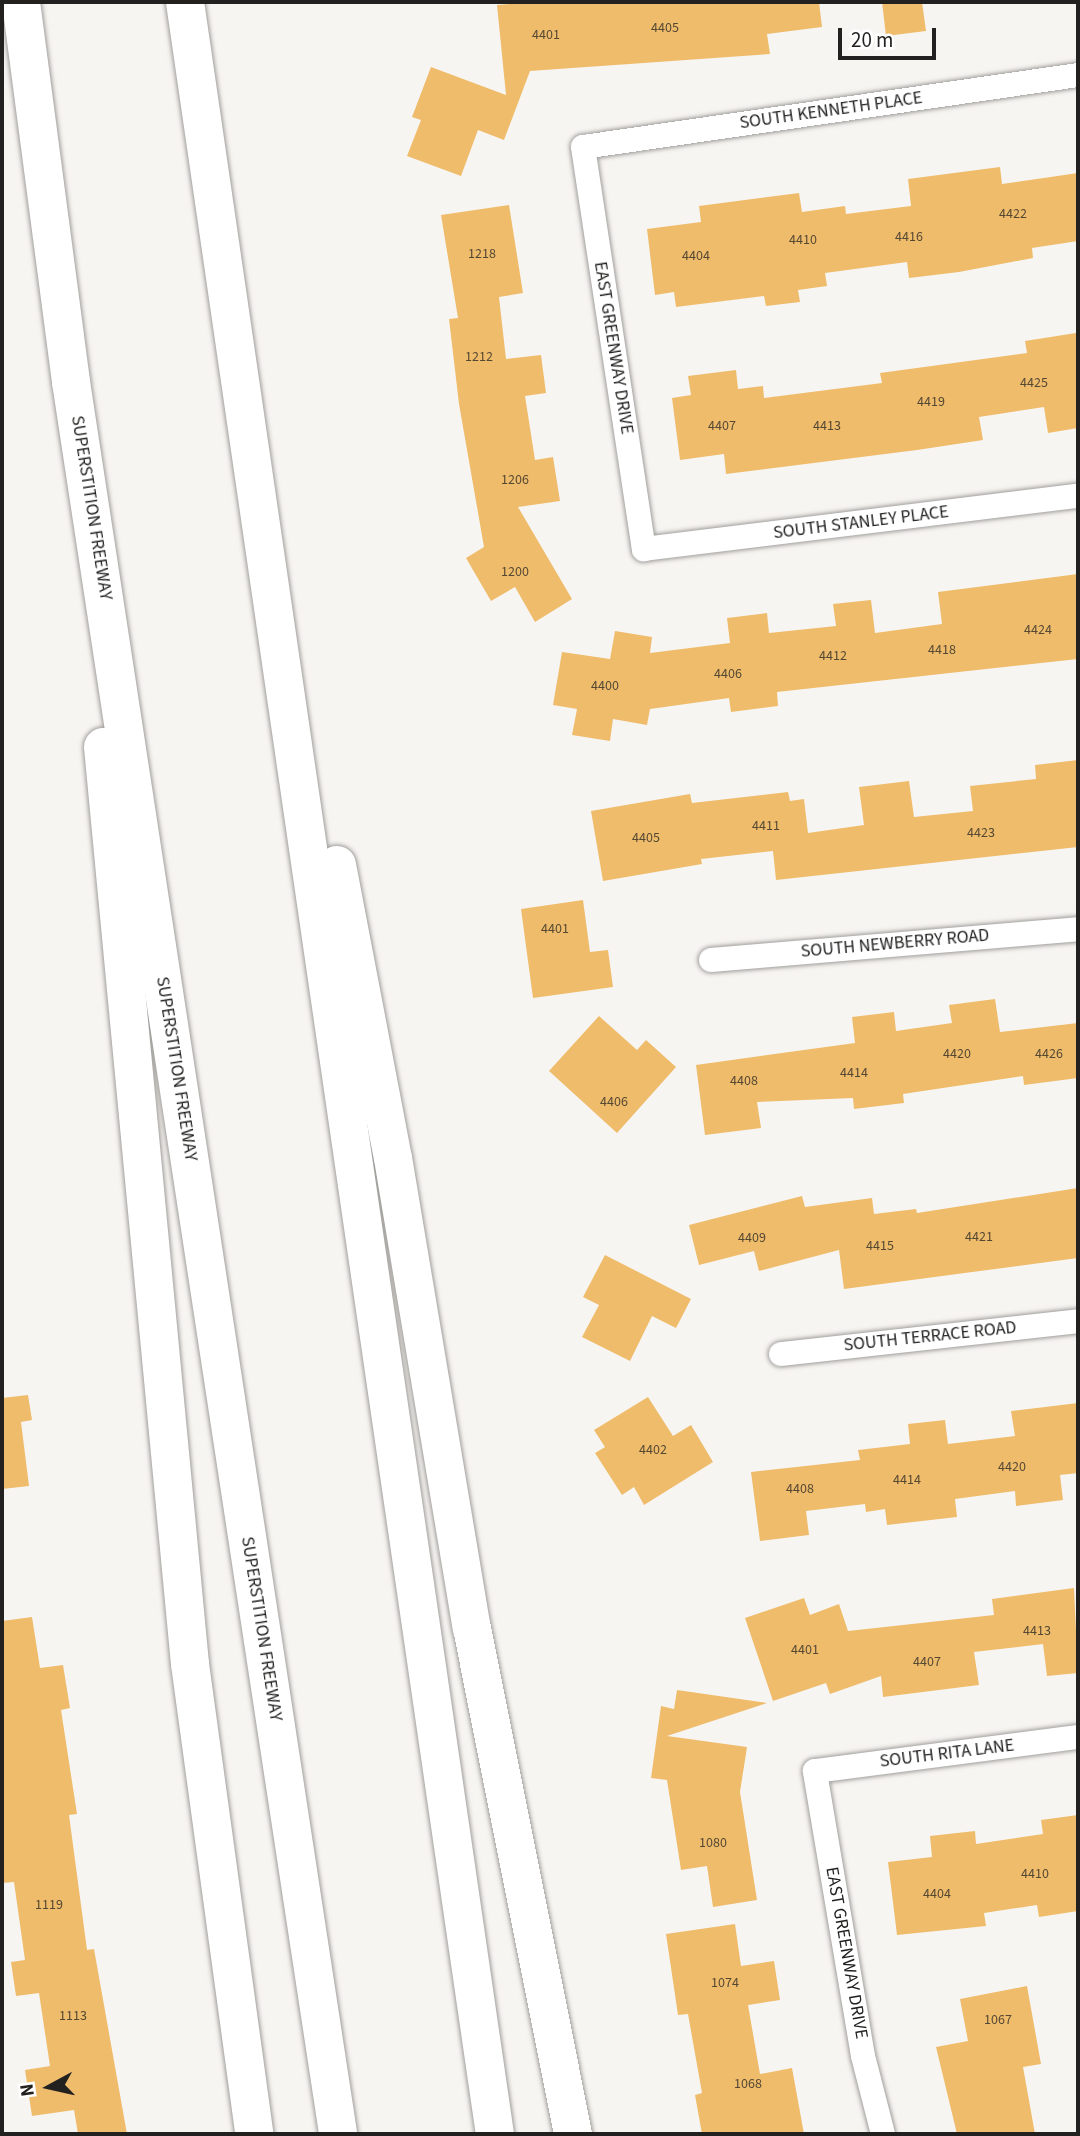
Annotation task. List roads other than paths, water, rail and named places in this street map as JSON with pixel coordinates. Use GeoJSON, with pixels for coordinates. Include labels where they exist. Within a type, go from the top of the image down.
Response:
{"type":"FeatureCollection","features":[{"type":"Feature","properties":{"kind":"highway","name":"SUPERSTITION FREEWAY"},"geometry":{"type":"LineString","coordinates":[[21,2],[71,382],[338,2134]]}},
{"type":"Feature","properties":{"kind":"highway"},"geometry":{"type":"LineString","coordinates":[[185,2],[239,355],[495,2134]]}},
{"type":"Feature","properties":{"kind":"highway"},"geometry":{"type":"LineString","coordinates":[[239,355],[393,1158],[472,1628],[573,2134]]}},
{"type":"Feature","properties":{"kind":"highway"},"geometry":{"type":"LineString","coordinates":[[71,382],[142,1192],[190,1664],[254,2134]]}},
{"type":"Feature","properties":{"kind":"street","name":"SOUTH KENNETH PLACE"},"geometry":{"type":"LineString","coordinates":[[583,147],[1078,75]]}},
{"type":"Feature","properties":{"kind":"street","name":"EAST GREENWAY DRIVE"},"geometry":{"type":"LineString","coordinates":[[583,147],[644,549]]}},
{"type":"Feature","properties":{"kind":"street","name":"SOUTH STANLEY PLACE"},"geometry":{"type":"LineString","coordinates":[[644,549],[1078,496]]}},
{"type":"Feature","properties":{"kind":"street","name":"SOUTH NEWBERRY ROAD"},"geometry":{"type":"LineString","coordinates":[[711,960],[1078,929]]}},
{"type":"Feature","properties":{"kind":"street","name":"SOUTH TERRACE ROAD"},"geometry":{"type":"LineString","coordinates":[[781,1354],[1078,1321]]}},
{"type":"Feature","properties":{"kind":"street","name":"SOUTH RITA LANE"},"geometry":{"type":"LineString","coordinates":[[816,1771],[1078,1737]]}},
{"type":"Feature","properties":{"kind":"street","name":"EAST GREENWAY DRIVE"},"geometry":{"type":"LineString","coordinates":[[816,1771],[863,2056],[883,2134]]}}]}
